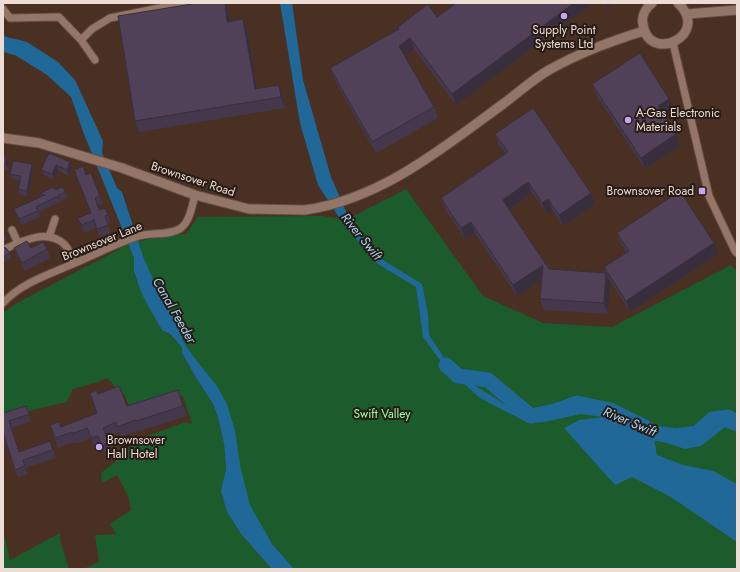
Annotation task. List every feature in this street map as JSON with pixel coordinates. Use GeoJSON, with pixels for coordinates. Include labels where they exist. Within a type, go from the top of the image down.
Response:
{"type":"FeatureCollection","features":[{"type":"Feature","properties":{"kind":"street"},"geometry":{"type":"LineString","coordinates":[[81,40],[92,29],[110,18],[184,3]]}},
{"type":"Feature","properties":{"kind":"street"},"geometry":{"type":"LineString","coordinates":[[652,3],[646,9],[642,23],[644,31],[653,41],[659,44],[673,43],[679,40],[684,34],[688,21],[687,14],[678,3]]}},
{"type":"Feature","properties":{"kind":"street"},"geometry":{"type":"LineString","coordinates":[[3,9],[10,18],[59,17],[81,40],[95,60]]}},
{"type":"Feature","properties":{"kind":"street"},"geometry":{"type":"LineString","coordinates":[[687,14],[737,10]]}},
{"type":"Feature","properties":{"kind":"street","name":"Brownsover Road"},"geometry":{"type":"LineString","coordinates":[[3,138],[39,143],[122,168],[195,196],[249,209],[314,209],[364,194],[426,161],[548,70],[586,51],[644,31]]}},
{"type":"Feature","properties":{"kind":"street"},"geometry":{"type":"LineString","coordinates":[[673,43],[709,196],[737,253]]}},
{"type":"Feature","properties":{"kind":"street","name":"Brownsover Lane"},"geometry":{"type":"LineString","coordinates":[[3,303],[17,291],[29,284],[126,241],[151,234],[173,232],[181,228],[187,222],[195,196]]}},
{"type":"Feature","properties":{"kind":"street"},"geometry":{"type":"LineString","coordinates":[[49,237],[55,219]]}},
{"type":"Feature","properties":{"kind":"street"},"geometry":{"type":"LineString","coordinates":[[12,230],[18,242]]}},
{"type":"Feature","properties":{"kind":"street"},"geometry":{"type":"LineString","coordinates":[[7,248],[18,242],[39,236],[49,237],[64,244],[75,263]]}},
{"type":"Feature","properties":{"kind":"green space","name":"Swift Valley"},"geometry":{"type":"Polygon","coordinates":[[[406,189],[483,296],[543,323],[612,327],[731,265],[737,271],[737,569],[283,569],[250,527],[224,417],[145,279],[136,242],[153,238],[186,234],[198,217],[323,216],[346,220],[406,189]]]}},
{"type":"Feature","properties":{"kind":"green space"},"geometry":{"type":"Polygon","coordinates":[[[129,244],[134,258],[134,271],[147,304],[162,330],[169,334],[182,348],[182,353],[213,404],[218,417],[224,444],[226,469],[224,478],[227,512],[241,534],[272,569],[83,569],[99,562],[95,535],[116,534],[110,524],[131,510],[128,496],[117,475],[102,483],[101,473],[116,461],[137,440],[185,422],[192,424],[183,396],[132,413],[124,393],[118,393],[108,378],[73,389],[67,402],[3,417],[3,313],[17,303],[129,244]]]}},
{"type":"Feature","properties":{"kind":"green space"},"geometry":{"type":"Polygon","coordinates":[[[3,530],[10,560],[60,533],[60,540],[69,569],[3,569],[3,530]]]}},
{"type":"Feature","properties":{"kind":"water"},"geometry":{"type":"Polygon","coordinates":[[[280,3],[292,3],[303,80],[331,177],[351,223],[383,260],[422,284],[428,314],[429,335],[445,359],[464,379],[526,417],[539,416],[578,408],[594,409],[611,414],[642,429],[645,427],[653,433],[654,436],[683,442],[700,439],[722,423],[726,422],[737,427],[737,432],[725,427],[701,446],[685,449],[654,439],[657,455],[683,465],[713,471],[737,484],[737,542],[671,497],[632,477],[615,485],[564,428],[579,420],[603,417],[581,414],[544,422],[528,423],[480,398],[445,367],[423,337],[416,287],[378,264],[344,225],[318,185],[300,123],[280,3]]]}},
{"type":"Feature","properties":{"kind":"water"},"geometry":{"type":"Polygon","coordinates":[[[3,36],[27,42],[58,62],[75,80],[103,141],[102,153],[117,188],[122,192],[143,256],[157,289],[175,320],[183,341],[217,386],[227,404],[235,431],[241,470],[250,505],[272,544],[294,569],[272,569],[241,534],[227,512],[221,491],[226,469],[224,444],[218,417],[213,404],[182,353],[182,348],[170,334],[162,330],[141,292],[134,271],[134,258],[84,134],[71,97],[47,75],[15,55],[3,52],[3,36]]]}},
{"type":"Feature","properties":{"kind":"building"},"geometry":{"type":"Polygon","coordinates":[[[198,3],[225,3],[227,22],[243,19],[255,89],[279,85],[281,97],[135,121],[118,16],[198,3]]]}},
{"type":"Feature","properties":{"kind":"building"},"geometry":{"type":"Polygon","coordinates":[[[456,3],[574,3],[452,94],[410,38],[399,46],[434,107],[372,142],[330,68],[399,29],[398,27],[428,4],[437,17],[456,3]]]}},
{"type":"Feature","properties":{"kind":"building"},"geometry":{"type":"Polygon","coordinates":[[[640,53],[669,99],[658,106],[676,134],[641,158],[592,84],[640,53]]]}},
{"type":"Feature","properties":{"kind":"building"},"geometry":{"type":"Polygon","coordinates":[[[533,108],[591,193],[559,215],[548,199],[542,203],[528,182],[503,200],[549,269],[606,273],[604,303],[540,299],[543,265],[513,285],[471,222],[461,228],[441,198],[508,152],[495,134],[533,108]]]}},
{"type":"Feature","properties":{"kind":"building"},"geometry":{"type":"Polygon","coordinates":[[[49,153],[70,162],[67,170],[56,165],[52,174],[41,170],[49,153]]]}},
{"type":"Feature","properties":{"kind":"building"},"geometry":{"type":"Polygon","coordinates":[[[3,156],[6,156],[6,164],[3,164],[3,156]]]}},
{"type":"Feature","properties":{"kind":"building"},"geometry":{"type":"Polygon","coordinates":[[[13,161],[32,164],[27,191],[18,189],[21,176],[10,174],[13,161]]]}},
{"type":"Feature","properties":{"kind":"building"},"geometry":{"type":"Polygon","coordinates":[[[83,166],[86,175],[91,173],[100,196],[95,198],[99,210],[105,208],[108,215],[105,216],[108,225],[97,229],[94,220],[81,225],[78,218],[91,213],[74,170],[83,166]]]}},
{"type":"Feature","properties":{"kind":"building"},"geometry":{"type":"Polygon","coordinates":[[[53,187],[55,190],[63,187],[65,192],[58,196],[59,198],[56,197],[36,207],[38,211],[19,219],[14,209],[45,195],[40,194],[53,187]]]}},
{"type":"Feature","properties":{"kind":"building"},"geometry":{"type":"Polygon","coordinates":[[[680,191],[714,243],[626,301],[604,267],[629,251],[617,233],[680,191]]]}},
{"type":"Feature","properties":{"kind":"building"},"geometry":{"type":"Polygon","coordinates":[[[27,241],[31,248],[43,242],[47,249],[22,263],[14,248],[27,241]]]}},
{"type":"Feature","properties":{"kind":"building"},"geometry":{"type":"Polygon","coordinates":[[[3,247],[10,253],[3,257],[3,247]]]}},
{"type":"Feature","properties":{"kind":"building"},"geometry":{"type":"Polygon","coordinates":[[[119,386],[127,406],[178,390],[183,406],[136,421],[135,420],[117,427],[116,422],[103,428],[109,443],[102,446],[98,436],[91,438],[87,428],[72,434],[72,432],[55,438],[50,425],[59,422],[61,427],[97,413],[90,393],[97,390],[98,394],[119,386]]]}},
{"type":"Feature","properties":{"kind":"building"},"geometry":{"type":"Polygon","coordinates":[[[26,406],[29,414],[9,421],[19,452],[50,441],[53,450],[23,460],[25,466],[15,470],[3,432],[3,413],[26,406]]]}},
{"type":"Feature","properties":{"kind":"waterway","name":"River Swift"},"geometry":{"type":"LineString","coordinates":[[446,365],[458,376],[488,380],[531,416],[555,411],[577,403],[610,410],[645,427],[653,433],[677,436],[697,433],[713,419],[728,417],[737,422]]}},
{"type":"Feature","properties":{"kind":"place","name":"Supply Point Systems Ltd"},"geometry":{"type":"Point","coordinates":[564,16]}},
{"type":"Feature","properties":{"kind":"place","name":"A-Gas Electronic Materials"},"geometry":{"type":"Point","coordinates":[628,120]}},
{"type":"Feature","properties":{"kind":"place","name":"Brownsover Road"},"geometry":{"type":"Point","coordinates":[702,191]}},
{"type":"Feature","properties":{"kind":"place","name":"Brownsover Hall Hotel"},"geometry":{"type":"Point","coordinates":[99,447]}},
{"type":"Feature","properties":{"kind":"water label","name":"Canal Feeder"},"geometry":{"type":"Point","coordinates":[175,310]}}]}
